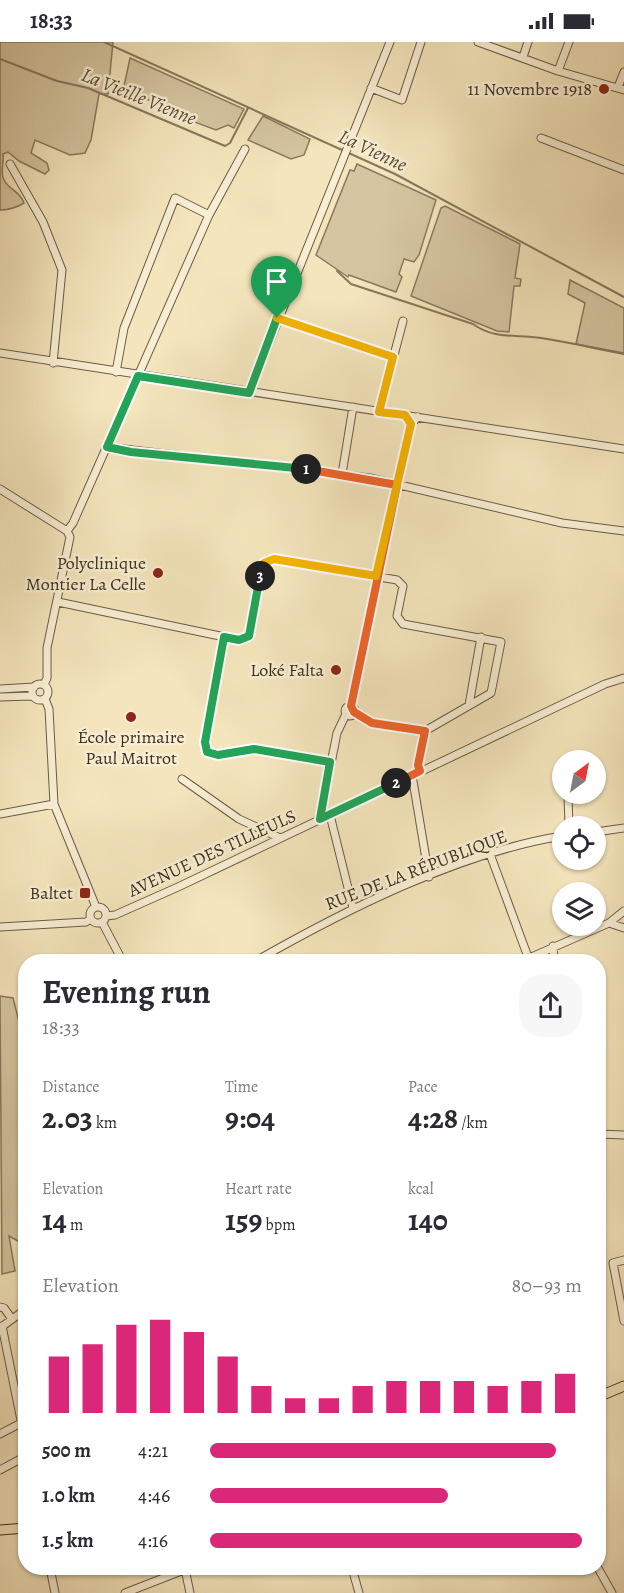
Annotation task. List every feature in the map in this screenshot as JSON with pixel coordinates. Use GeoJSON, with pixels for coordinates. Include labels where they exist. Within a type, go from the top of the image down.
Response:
{"type":"FeatureCollection","features":[{"type":"Feature","properties":{"kind":"main road"},"geometry":{"type":"LineString","coordinates":[[606,1394],[624,1386]]}},
{"type":"Feature","properties":{"kind":"main road"},"geometry":{"type":"LineString","coordinates":[[0,1530],[18,1529]]}},
{"type":"Feature","properties":{"kind":"street"},"geometry":{"type":"LineString","coordinates":[[249,393],[277,318],[390,42]]}},
{"type":"Feature","properties":{"kind":"street"},"geometry":{"type":"LineString","coordinates":[[371,88],[402,100],[421,42]]}},
{"type":"Feature","properties":{"kind":"street"},"geometry":{"type":"LineString","coordinates":[[478,42],[558,70],[621,88],[624,72]]}},
{"type":"Feature","properties":{"kind":"street"},"geometry":{"type":"LineString","coordinates":[[523,57],[528,42]]}},
{"type":"Feature","properties":{"kind":"street"},"geometry":{"type":"LineString","coordinates":[[558,70],[569,42]]}},
{"type":"Feature","properties":{"kind":"street"},"geometry":{"type":"LineString","coordinates":[[540,138],[624,170]]}},
{"type":"Feature","properties":{"kind":"street"},"geometry":{"type":"LineString","coordinates":[[67,531],[74,523],[209,214],[244,149]]}},
{"type":"Feature","properties":{"kind":"street"},"geometry":{"type":"LineString","coordinates":[[10,164],[43,222],[62,270],[53,363]]}},
{"type":"Feature","properties":{"kind":"street"},"geometry":{"type":"LineString","coordinates":[[116,372],[124,328],[175,198],[209,214]]}},
{"type":"Feature","properties":{"kind":"street"},"geometry":{"type":"LineString","coordinates":[[277,318],[393,357]]}},
{"type":"Feature","properties":{"kind":"street"},"geometry":{"type":"LineString","coordinates":[[379,412],[403,321]]}},
{"type":"Feature","properties":{"kind":"street"},"geometry":{"type":"LineString","coordinates":[[0,353],[53,363],[624,449]]}},
{"type":"Feature","properties":{"kind":"street"},"geometry":{"type":"LineString","coordinates":[[342,474],[353,407]]}},
{"type":"Feature","properties":{"kind":"street"},"geometry":{"type":"LineString","coordinates":[[405,415],[411,424]]}},
{"type":"Feature","properties":{"kind":"street"},"geometry":{"type":"LineString","coordinates":[[352,709],[376,576],[411,424],[418,417]]}},
{"type":"Feature","properties":{"kind":"street"},"geometry":{"type":"LineString","coordinates":[[107,447],[342,474],[562,523],[624,531]]}},
{"type":"Feature","properties":{"kind":"street"},"geometry":{"type":"LineString","coordinates":[[0,489],[67,531],[70,537],[47,648],[47,678],[44,685]]}},
{"type":"Feature","properties":{"kind":"street"},"geometry":{"type":"LineString","coordinates":[[57,602],[239,640],[249,636],[261,569],[268,560],[397,580],[403,586],[397,616],[403,624],[501,642],[491,693],[425,731],[372,723],[352,709],[345,708],[346,714],[337,732],[330,762],[320,819]]}},
{"type":"Feature","properties":{"kind":"street"},"geometry":{"type":"LineString","coordinates":[[224,637],[205,742],[207,752],[218,755],[254,749],[330,762]]}},
{"type":"Feature","properties":{"kind":"street"},"geometry":{"type":"LineString","coordinates":[[469,705],[481,637]]}},
{"type":"Feature","properties":{"kind":"street","name":"AVENUE DES TILLEULS"},"geometry":{"type":"LineString","coordinates":[[104,919],[330,815],[605,684],[624,678]]}},
{"type":"Feature","properties":{"kind":"street"},"geometry":{"type":"LineString","coordinates":[[0,689],[44,685]]}},
{"type":"Feature","properties":{"kind":"street"},"geometry":{"type":"LineString","coordinates":[[44,685],[48,692],[45,699],[49,709],[54,804],[96,907]]}},
{"type":"Feature","properties":{"kind":"street"},"geometry":{"type":"LineString","coordinates":[[32,696],[34,687]]}},
{"type":"Feature","properties":{"kind":"street"},"geometry":{"type":"LineString","coordinates":[[0,698],[32,696],[39,701],[45,699]]}},
{"type":"Feature","properties":{"kind":"street"},"geometry":{"type":"LineString","coordinates":[[420,771],[418,765],[425,731]]}},
{"type":"Feature","properties":{"kind":"street"},"geometry":{"type":"LineString","coordinates":[[412,775],[429,877]]}},
{"type":"Feature","properties":{"kind":"street"},"geometry":{"type":"LineString","coordinates":[[182,779],[239,819],[280,838]]}},
{"type":"Feature","properties":{"kind":"street"},"geometry":{"type":"LineString","coordinates":[[0,814],[54,804]]}},
{"type":"Feature","properties":{"kind":"street"},"geometry":{"type":"LineString","coordinates":[[330,815],[353,908]]}},
{"type":"Feature","properties":{"kind":"street"},"geometry":{"type":"LineString","coordinates":[[606,831],[624,828]]}},
{"type":"Feature","properties":{"kind":"street","name":"RUE DE LA RÉPUBLIQUE"},"geometry":{"type":"LineString","coordinates":[[269,954],[353,908],[429,877],[490,854],[552,838]]}},
{"type":"Feature","properties":{"kind":"street"},"geometry":{"type":"LineString","coordinates":[[490,854],[527,954]]}},
{"type":"Feature","properties":{"kind":"street"},"geometry":{"type":"LineString","coordinates":[[96,907],[103,909],[104,919],[119,954]]}},
{"type":"Feature","properties":{"kind":"street"},"geometry":{"type":"LineString","coordinates":[[88,920],[91,911],[96,907]]}},
{"type":"Feature","properties":{"kind":"street"},"geometry":{"type":"LineString","coordinates":[[535,954],[609,923],[624,911]]}},
{"type":"Feature","properties":{"kind":"street"},"geometry":{"type":"LineString","coordinates":[[0,927],[88,920],[97,923],[104,919]]}},
{"type":"Feature","properties":{"kind":"street"},"geometry":{"type":"LineString","coordinates":[[609,923],[624,928]]}},
{"type":"Feature","properties":{"kind":"street"},"geometry":{"type":"LineString","coordinates":[[553,946],[554,954]]}},
{"type":"Feature","properties":{"kind":"street"},"geometry":{"type":"LineString","coordinates":[[606,1134],[624,1135]]}},
{"type":"Feature","properties":{"kind":"street"},"geometry":{"type":"LineString","coordinates":[[624,1260],[612,1263],[624,1321]]}},
{"type":"Feature","properties":{"kind":"street"},"geometry":{"type":"LineString","coordinates":[[0,1307],[4,1308],[12,1319]]}},
{"type":"Feature","properties":{"kind":"street"},"geometry":{"type":"LineString","coordinates":[[18,1315],[1,1327],[18,1409]]}},
{"type":"Feature","properties":{"kind":"street"},"geometry":{"type":"LineString","coordinates":[[0,1434],[18,1425]]}},
{"type":"Feature","properties":{"kind":"street"},"geometry":{"type":"LineString","coordinates":[[0,1470],[18,1460]]}},
{"type":"Feature","properties":{"kind":"street"},"geometry":{"type":"LineString","coordinates":[[51,1575],[55,1593]]}},
{"type":"Feature","properties":{"kind":"street"},"geometry":{"type":"LineString","coordinates":[[125,1593],[170,1575]]}},
{"type":"Feature","properties":{"kind":"street"},"geometry":{"type":"LineString","coordinates":[[188,1575],[190,1593]]}},
{"type":"Feature","properties":{"kind":"street"},"geometry":{"type":"LineString","coordinates":[[354,1575],[359,1593]]}},
{"type":"Feature","properties":{"kind":"street"},"geometry":{"type":"LineString","coordinates":[[602,1575],[612,1593]]}},
{"type":"Feature","properties":{"kind":"shaded area"},"geometry":{"type":"Polygon","coordinates":[[[0,42],[113,42],[108,94],[99,94],[91,140],[85,153],[70,155],[35,140],[31,153],[47,163],[49,170],[45,174],[19,161],[8,152],[3,154],[4,180],[24,203],[0,210],[0,42]]]}},
{"type":"Feature","properties":{"kind":"shaded area"},"geometry":{"type":"Polygon","coordinates":[[[130,58],[244,109],[234,128],[228,125],[216,130],[181,117],[180,111],[123,91],[130,58]]]}},
{"type":"Feature","properties":{"kind":"shaded area"},"geometry":{"type":"Polygon","coordinates":[[[263,116],[310,139],[304,155],[291,159],[248,140],[263,116]]]}},
{"type":"Feature","properties":{"kind":"shaded area"},"geometry":{"type":"Polygon","coordinates":[[[357,164],[436,200],[419,255],[414,262],[404,259],[399,274],[402,277],[396,292],[349,275],[348,277],[316,255],[350,170],[354,171],[357,164]]]}},
{"type":"Feature","properties":{"kind":"shaded area"},"geometry":{"type":"Polygon","coordinates":[[[445,206],[520,244],[515,278],[521,279],[520,286],[514,286],[509,332],[497,331],[411,296],[441,208],[445,206]]]}},
{"type":"Feature","properties":{"kind":"shaded area"},"geometry":{"type":"Polygon","coordinates":[[[570,280],[624,308],[624,353],[576,344],[585,303],[568,294],[570,280]]]}},
{"type":"Feature","properties":{"kind":"shaded area"},"geometry":{"type":"Polygon","coordinates":[[[0,996],[13,998],[18,1018],[18,1241],[9,1236],[15,1271],[2,1274],[0,996]]]}},
{"type":"Feature","properties":{"kind":"waterway","name":"La Vienne"},"geometry":{"type":"LineString","coordinates":[[104,42],[395,174],[624,297]]}},
{"type":"Feature","properties":{"kind":"waterway","name":"La Vieille Vienne"},"geometry":{"type":"LineString","coordinates":[[0,59],[57,81],[88,88],[225,146],[230,143],[248,108]]}},
{"type":"Feature","properties":{"kind":"waterway"},"geometry":{"type":"LineString","coordinates":[[337,271],[351,284],[473,324],[489,332],[551,340],[624,354]]}},
{"type":"Feature","properties":{"kind":"place","name":"11 Novembre 1918"},"geometry":{"type":"Point","coordinates":[604,89]}},
{"type":"Feature","properties":{"kind":"place","name":"Polyclinique Montier La Celle"},"geometry":{"type":"Point","coordinates":[158,573]}},
{"type":"Feature","properties":{"kind":"place","name":"Loké Falta"},"geometry":{"type":"Point","coordinates":[336,670]}},
{"type":"Feature","properties":{"kind":"place","name":"École primaire Paul Maitrot"},"geometry":{"type":"Point","coordinates":[131,717]}},
{"type":"Feature","properties":{"kind":"place","name":"Baltet"},"geometry":{"type":"Point","coordinates":[85,893]}},
{"type":"Feature","properties":{"kind":"route"},"geometry":{"type":"LineString","coordinates":[[277,318],[249,393],[204,384],[138,376],[107,447],[131,452],[311,469],[370,478],[397,485],[376,576],[351,706],[354,712],[372,723],[425,731],[418,765],[420,771],[320,819],[330,762],[254,749],[237,750],[218,755],[207,752],[205,742],[224,637],[239,640],[249,636],[261,569],[268,560],[274,559],[376,576],[396,490],[397,485],[398,477],[411,424],[405,415],[379,412],[393,357],[277,318]]}}]}
